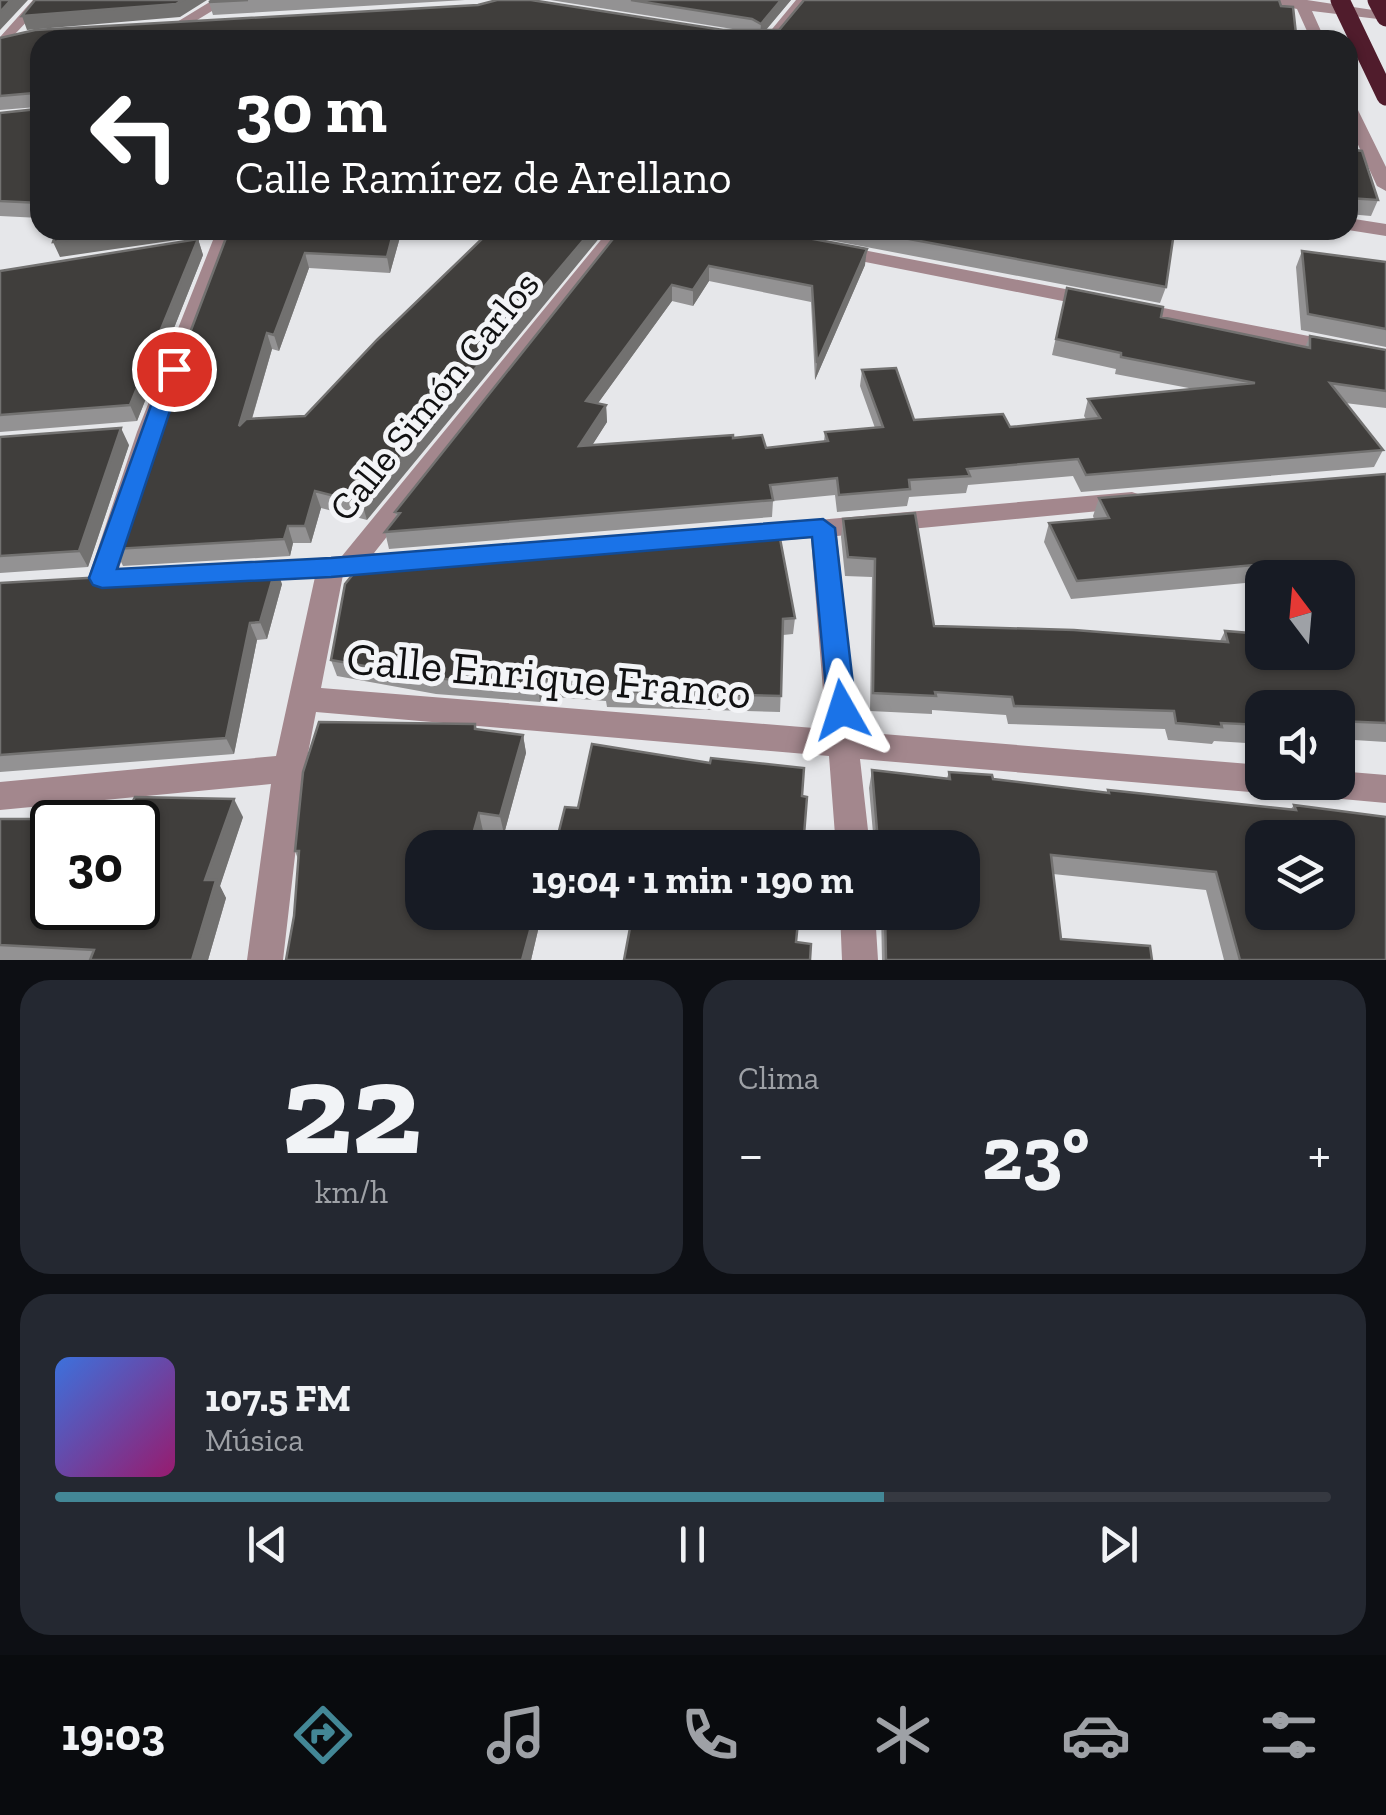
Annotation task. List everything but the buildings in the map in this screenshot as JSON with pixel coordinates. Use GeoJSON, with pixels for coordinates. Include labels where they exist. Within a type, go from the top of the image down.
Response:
{"type":"FeatureCollection","features":[{"type":"Feature","properties":{"kind":"highway"},"geometry":{"type":"LineString","coordinates":[[1340,0],[1354,30]]}},
{"type":"Feature","properties":{"kind":"highway"},"geometry":{"type":"LineString","coordinates":[[1377,0],[1386,17]]}},
{"type":"Feature","properties":{"kind":"highway"},"geometry":{"type":"LineString","coordinates":[[1358,38],[1386,96]]}},
{"type":"Feature","properties":{"kind":"street"},"geometry":{"type":"LineString","coordinates":[[2,42],[40,0]]}},
{"type":"Feature","properties":{"kind":"street"},"geometry":{"type":"LineString","coordinates":[[179,24],[223,0]]}},
{"type":"Feature","properties":{"kind":"street"},"geometry":{"type":"LineString","coordinates":[[778,30],[802,0]]}},
{"type":"Feature","properties":{"kind":"street"},"geometry":{"type":"LineString","coordinates":[[1263,0],[1301,2],[1386,17]]}},
{"type":"Feature","properties":{"kind":"street"},"geometry":{"type":"LineString","coordinates":[[1301,2],[1314,30]]}},
{"type":"Feature","properties":{"kind":"street"},"geometry":{"type":"LineString","coordinates":[[160,26],[218,22]]}},
{"type":"Feature","properties":{"kind":"street"},"geometry":{"type":"LineString","coordinates":[[2,42],[24,38]]}},
{"type":"Feature","properties":{"kind":"street"},"geometry":{"type":"LineString","coordinates":[[1358,139],[1386,186]]}},
{"type":"Feature","properties":{"kind":"street"},"geometry":{"type":"LineString","coordinates":[[1358,226],[1386,230]]}},
{"type":"Feature","properties":{"kind":"street"},"geometry":{"type":"LineString","coordinates":[[68,581],[111,578],[149,432],[219,240]]}},
{"type":"Feature","properties":{"kind":"street","name":"Calle Simón Carlos"},"geometry":{"type":"LineString","coordinates":[[265,960],[289,769],[340,567],[610,240]]}},
{"type":"Feature","properties":{"kind":"street"},"geometry":{"type":"LineString","coordinates":[[810,245],[1386,358]]}},
{"type":"Feature","properties":{"kind":"street"},"geometry":{"type":"LineString","coordinates":[[117,435],[149,432]]}},
{"type":"Feature","properties":{"kind":"street"},"geometry":{"type":"LineString","coordinates":[[724,536],[1153,499]]}},
{"type":"Feature","properties":{"kind":"street"},"geometry":{"type":"LineString","coordinates":[[823,528],[852,830]]}},
{"type":"Feature","properties":{"kind":"street"},"geometry":{"type":"LineString","coordinates":[[216,573],[428,560]]}},
{"type":"Feature","properties":{"kind":"street","name":"Calle Enrique Franco"},"geometry":{"type":"LineString","coordinates":[[306,699],[1245,778]]}},
{"type":"Feature","properties":{"kind":"street"},"geometry":{"type":"LineString","coordinates":[[0,796],[289,769]]}},
{"type":"Feature","properties":{"kind":"street"},"geometry":{"type":"LineString","coordinates":[[1355,786],[1386,788]]}},
{"type":"Feature","properties":{"kind":"street"},"geometry":{"type":"LineString","coordinates":[[858,930],[860,960]]}},
{"type":"Feature","properties":{"kind":"route"},"geometry":{"type":"LineString","coordinates":[[174,369],[149,432],[102,578],[331,568],[823,528],[842,710]]}}]}
